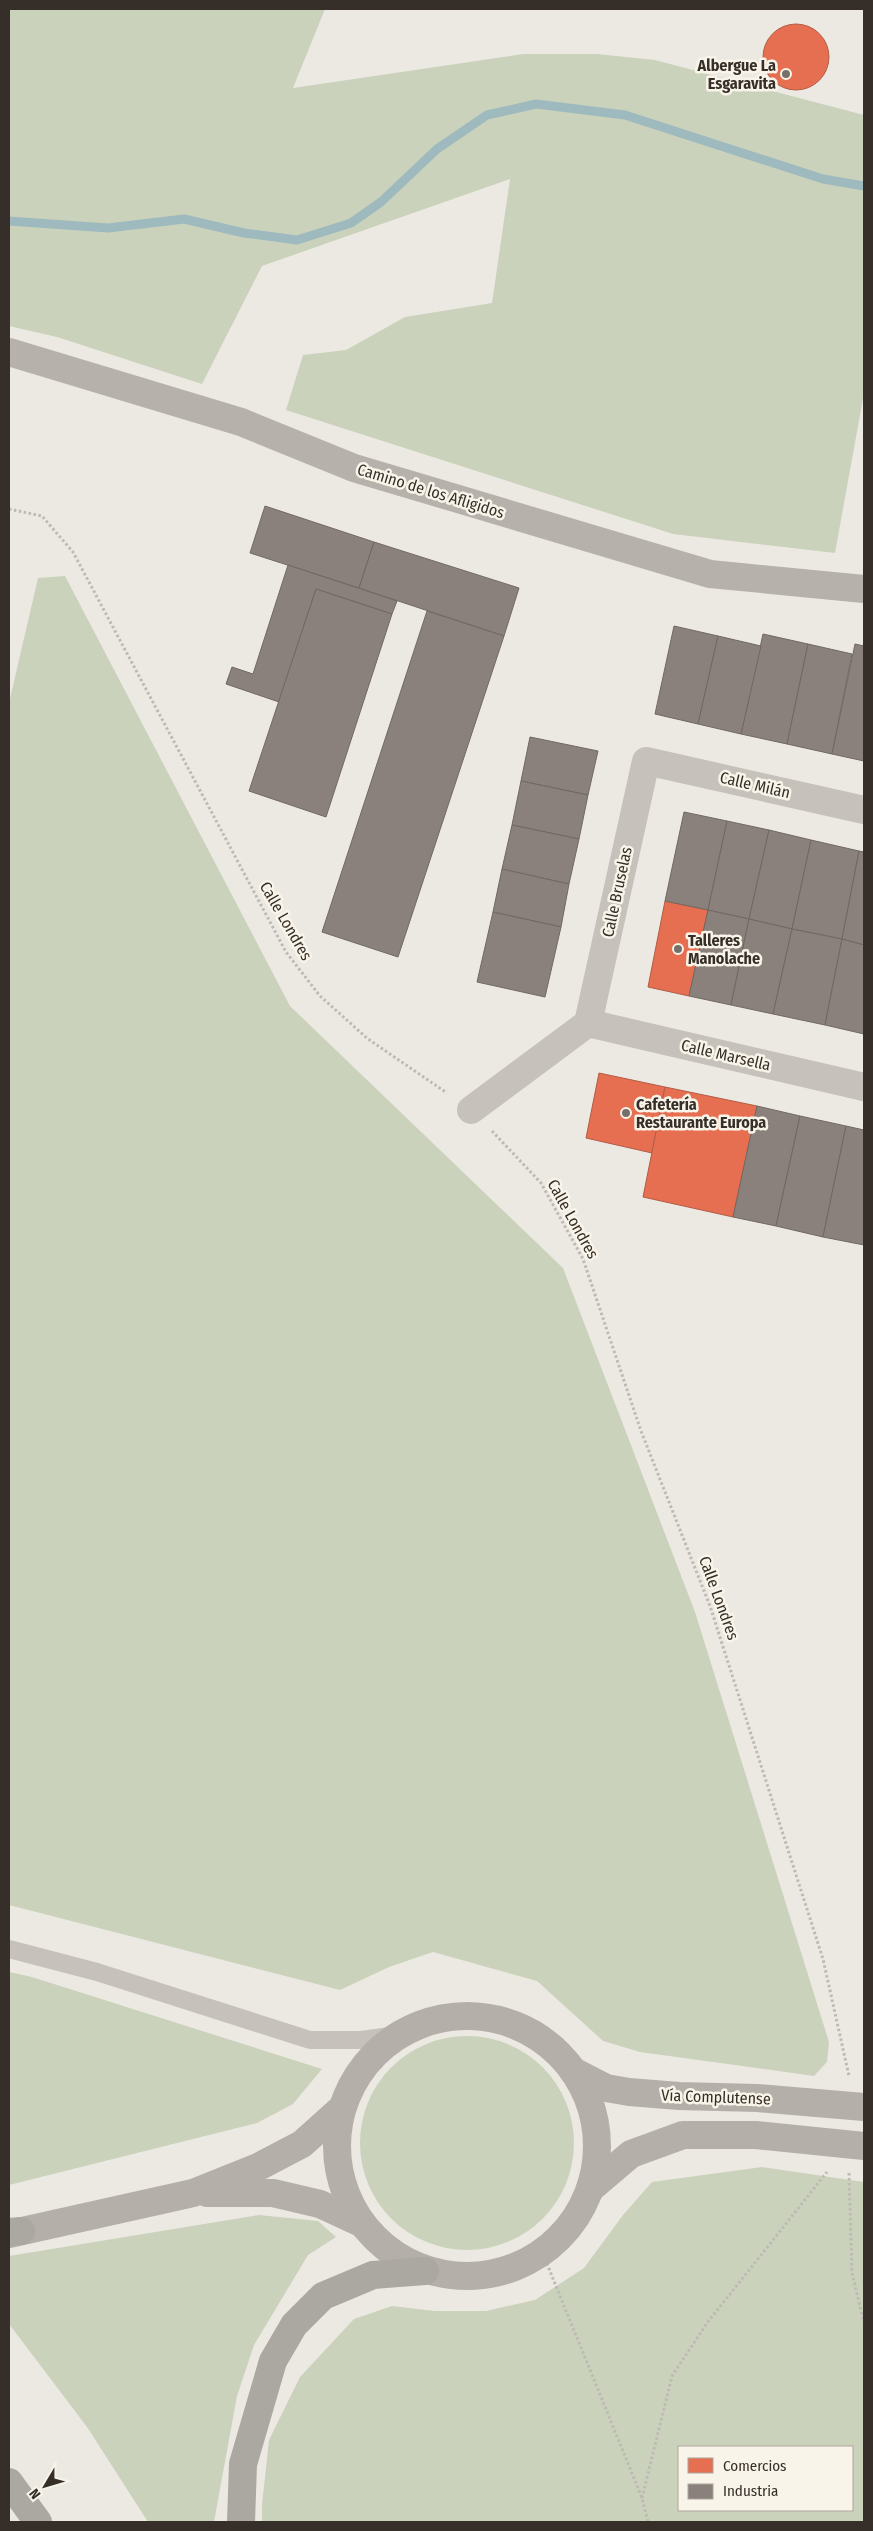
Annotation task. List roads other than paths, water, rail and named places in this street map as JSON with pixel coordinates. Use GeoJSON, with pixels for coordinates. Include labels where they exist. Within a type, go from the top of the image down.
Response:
{"type":"FeatureCollection","features":[{"type":"Feature","properties":{"kind":"highway"},"geometry":{"type":"LineString","coordinates":[[241,2522],[243,2464],[272,2361],[294,2325],[324,2296],[332,2292],[373,2275],[424,2271]]}},
{"type":"Feature","properties":{"kind":"highway"},"geometry":{"type":"LineString","coordinates":[[9,2482],[38,2522]]}},
{"type":"Feature","properties":{"kind":"main road"},"geometry":{"type":"LineString","coordinates":[[450,2017],[488,2018],[506,2022],[531,2033],[554,2049],[573,2071],[591,2107],[598,2148],[591,2188],[572,2225],[543,2254],[506,2272],[465,2278],[424,2271],[389,2252],[361,2223],[346,2197],[338,2169],[336,2139],[341,2109],[354,2080],[373,2055],[398,2035],[423,2023],[450,2017]]}},
{"type":"Feature","properties":{"kind":"main road","name":"Vía Complutense"},"geometry":{"type":"LineString","coordinates":[[573,2071],[606,2088],[629,2092],[856,2106]]}},
{"type":"Feature","properties":{"kind":"main road"},"geometry":{"type":"LineString","coordinates":[[13,2232],[193,2193],[258,2166],[302,2144],[341,2109]]}},
{"type":"Feature","properties":{"kind":"main road"},"geometry":{"type":"LineString","coordinates":[[591,2188],[632,2154],[682,2135],[756,2136],[856,2145]]}},
{"type":"Feature","properties":{"kind":"main road"},"geometry":{"type":"LineString","coordinates":[[193,2193],[273,2193],[320,2204],[361,2223]]}},
{"type":"Feature","properties":{"kind":"street","name":"Camino de los Afligidos"},"geometry":{"type":"LineString","coordinates":[[9,352],[240,422],[354,468],[710,574],[864,589]]}},
{"type":"Feature","properties":{"kind":"street","name":"Calle Milán"},"geometry":{"type":"LineString","coordinates":[[646,761],[864,810]]}},
{"type":"Feature","properties":{"kind":"street","name":"Calle Bruselas"},"geometry":{"type":"LineString","coordinates":[[588,1023],[646,761]]}},
{"type":"Feature","properties":{"kind":"street","name":"Calle Marsella"},"geometry":{"type":"LineString","coordinates":[[588,1023],[864,1087]]}},
{"type":"Feature","properties":{"kind":"street"},"geometry":{"type":"LineString","coordinates":[[471,1110],[588,1023]]}},
{"type":"Feature","properties":{"kind":"lane"},"geometry":{"type":"LineString","coordinates":[[9,1949],[97,1972],[310,2040],[361,2040],[398,2035]]}},
{"type":"Feature","properties":{"kind":"waterway"},"geometry":{"type":"LineString","coordinates":[[9,221],[108,228],[184,219],[244,233],[297,240],[351,223],[381,202],[437,149],[487,115],[536,104],[625,115],[823,179],[864,186]]}},
{"type":"Feature","properties":{"kind":"place","name":"Albergue La Esgaravita"},"geometry":{"type":"Point","coordinates":[786,74]}},
{"type":"Feature","properties":{"kind":"place","name":"Talleres Manolache"},"geometry":{"type":"Point","coordinates":[678,949]}},
{"type":"Feature","properties":{"kind":"place","name":"Cafetería Restaurante Europa"},"geometry":{"type":"Point","coordinates":[626,1113]}}]}
